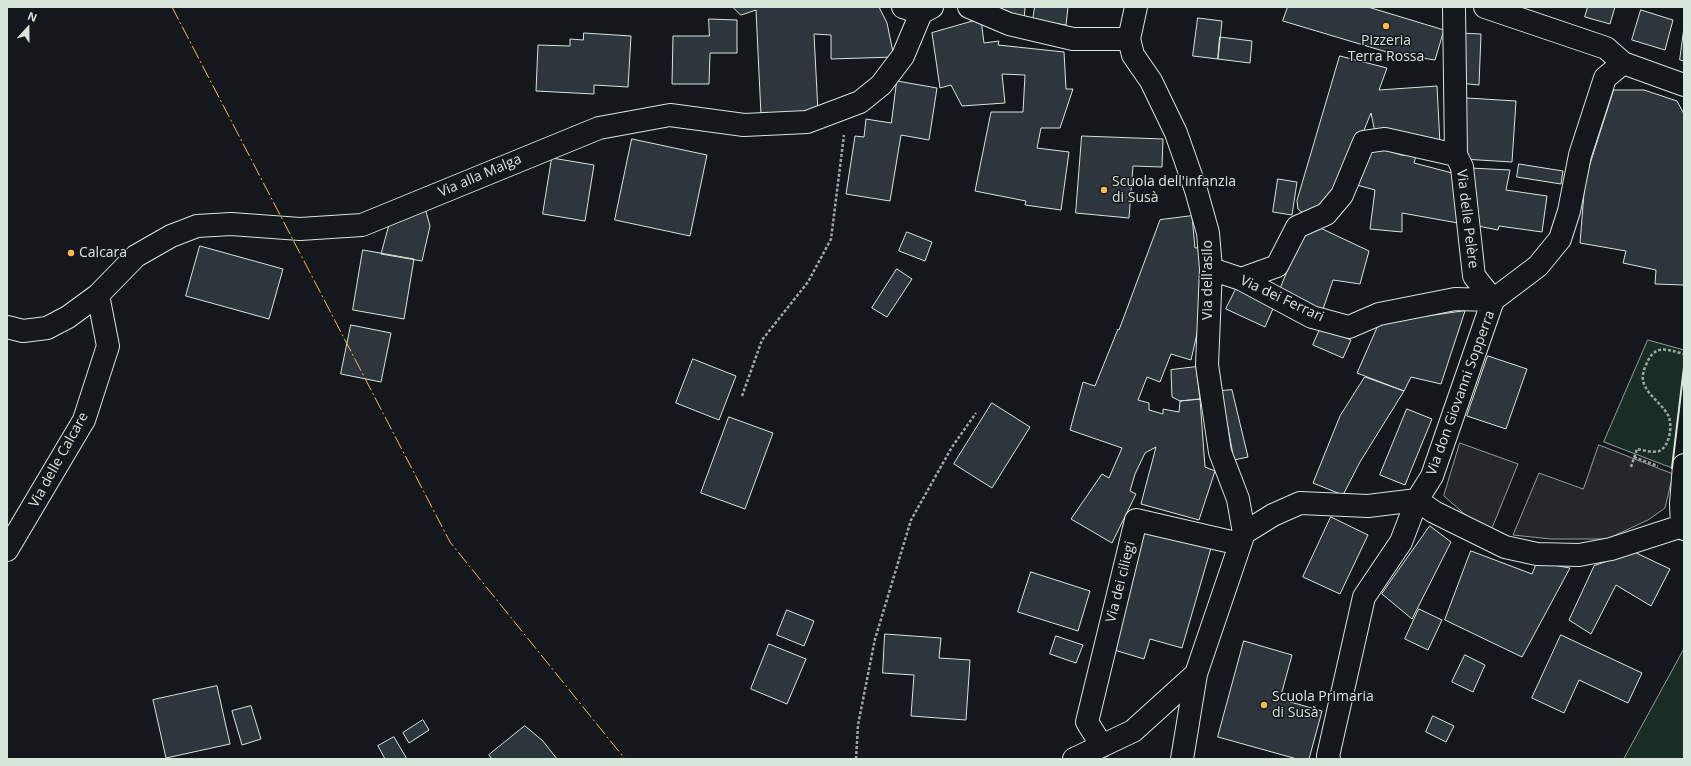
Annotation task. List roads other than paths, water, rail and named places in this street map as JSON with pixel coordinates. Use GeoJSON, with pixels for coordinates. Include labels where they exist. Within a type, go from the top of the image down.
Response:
{"type":"FeatureCollection","features":[{"type":"Feature","properties":{"kind":"street"},"geometry":{"type":"LineString","coordinates":[[969,7],[1008,24],[1072,39],[1129,39],[1136,7]]}},
{"type":"Feature","properties":{"kind":"street","name":"Via delle Pelère"},"geometry":{"type":"LineString","coordinates":[[1454,7],[1456,155],[1462,167],[1474,276],[1494,300]]}},
{"type":"Feature","properties":{"kind":"street"},"geometry":{"type":"LineString","coordinates":[[1486,7],[1606,48],[1623,63],[1684,85]]}},
{"type":"Feature","properties":{"kind":"street","name":"Via alla Malga"},"geometry":{"type":"LineString","coordinates":[[7,327],[23,331],[47,328],[68,317],[98,295],[136,256],[171,236],[197,226],[230,224],[300,229],[362,225],[599,128],[670,115],[744,125],[807,122],[860,102],[881,85],[903,56],[919,9]]}},
{"type":"Feature","properties":{"kind":"street","name":"Via dell'asilo"},"geometry":{"type":"LineString","coordinates":[[1129,39],[1133,55],[1151,81],[1176,133],[1194,182],[1208,233],[1211,269],[1207,365],[1220,452],[1238,499],[1242,539]]}},
{"type":"Feature","properties":{"kind":"street","name":"Via don Giovanni Sopperra"},"geometry":{"type":"LineString","coordinates":[[1329,759],[1328,756],[1364,597],[1401,542],[1417,500],[1432,476],[1494,300],[1538,266],[1560,239],[1568,211],[1580,155],[1605,78],[1623,63]]}},
{"type":"Feature","properties":{"kind":"street","name":"Via delle Pelère"},"geometry":{"type":"LineString","coordinates":[[1241,279],[1277,266],[1297,227],[1326,214],[1342,195],[1364,142],[1385,139],[1456,155]]}},
{"type":"Feature","properties":{"kind":"street","name":"Via dei Ferrari"},"geometry":{"type":"LineString","coordinates":[[1211,269],[1241,279],[1312,317],[1349,327],[1379,314],[1455,299],[1494,300]]}},
{"type":"Feature","properties":{"kind":"street","name":"Via delle Calcare"},"geometry":{"type":"LineString","coordinates":[[7,550],[84,420],[108,346],[98,295]]}},
{"type":"Feature","properties":{"kind":"street"},"geometry":{"type":"LineString","coordinates":[[1182,759],[1196,674],[1242,539],[1273,515],[1300,503],[1368,506],[1417,500],[1434,512],[1505,547],[1537,554],[1579,555],[1610,549],[1683,528],[1681,504],[1684,465]]}},
{"type":"Feature","properties":{"kind":"street","name":"Via dei ciliegi"},"geometry":{"type":"LineString","coordinates":[[1102,746],[1087,722],[1136,520],[1242,539]]}},
{"type":"Feature","properties":{"kind":"street"},"geometry":{"type":"LineString","coordinates":[[1074,759],[1133,731],[1196,674]]}},
{"type":"Feature","properties":{"kind":"place","name":"Pizzeria Terra Rossa"},"geometry":{"type":"Point","coordinates":[1386,26]}},
{"type":"Feature","properties":{"kind":"place","name":"Scuola dell'infanzia di Susà"},"geometry":{"type":"Point","coordinates":[1104,190]}},
{"type":"Feature","properties":{"kind":"place","name":"Calcara"},"geometry":{"type":"Point","coordinates":[71,253]}},
{"type":"Feature","properties":{"kind":"place","name":"Scuola Primaria di Susà"},"geometry":{"type":"Point","coordinates":[1264,705]}}]}
